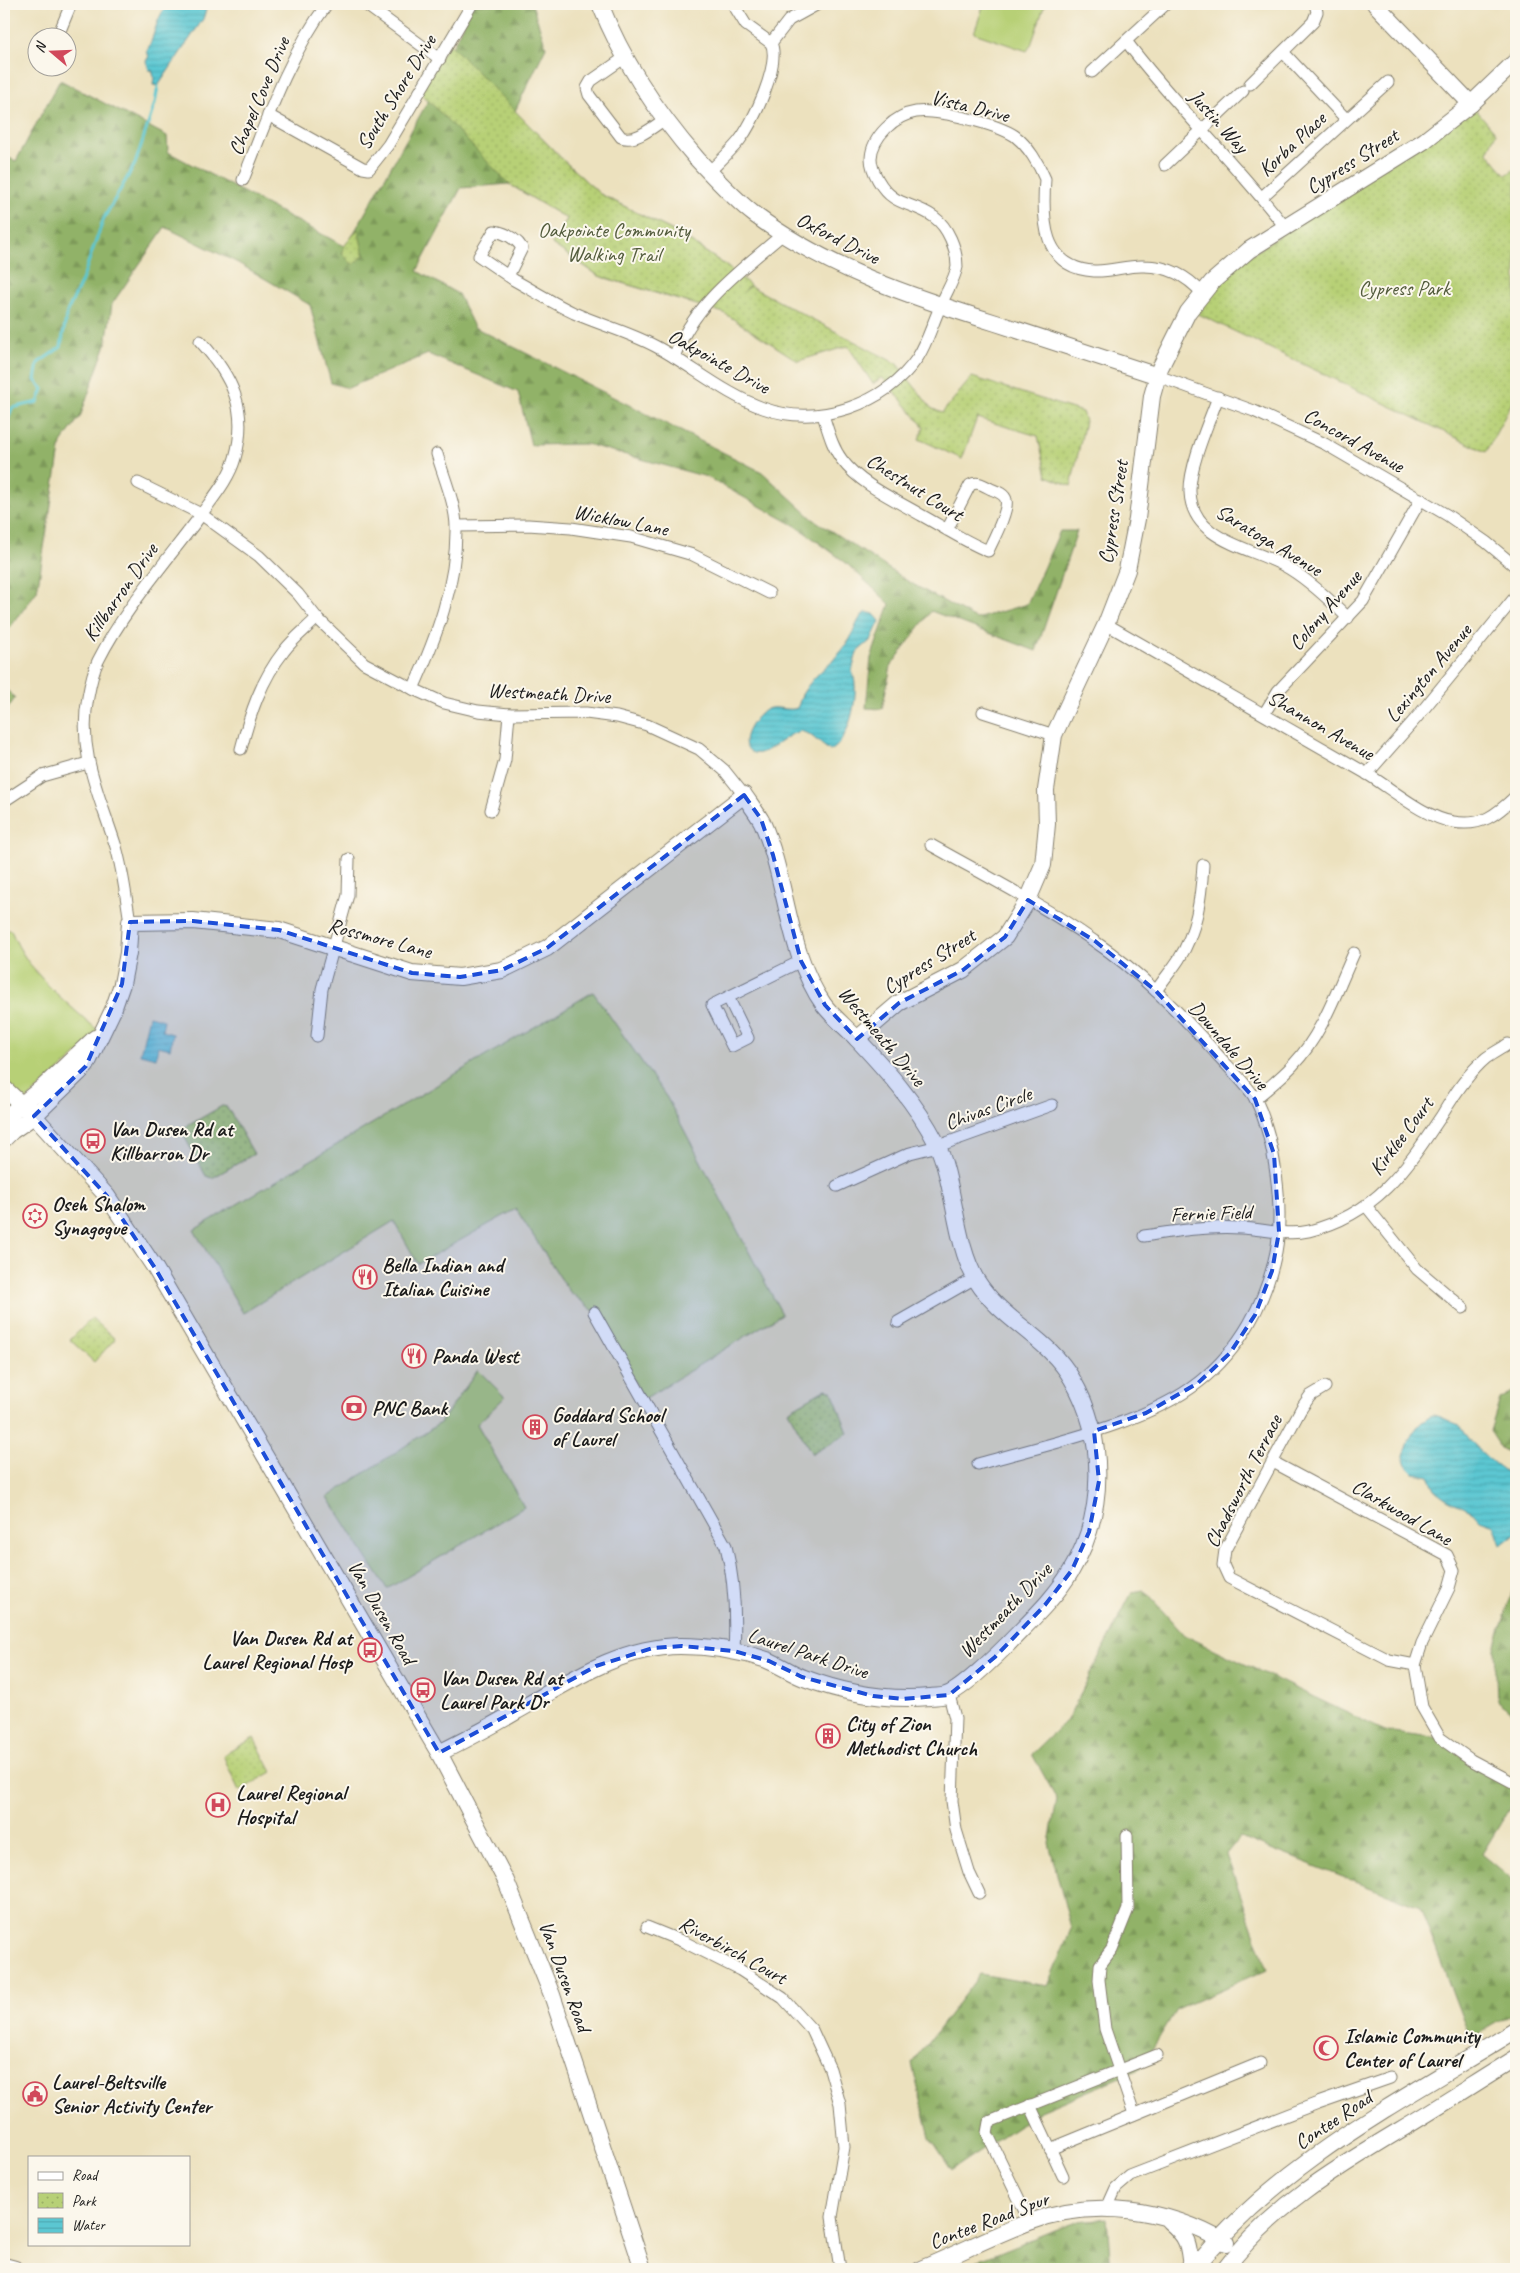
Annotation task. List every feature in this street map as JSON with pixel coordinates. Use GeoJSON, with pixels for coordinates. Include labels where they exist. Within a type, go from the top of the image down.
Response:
{"type":"FeatureCollection","features":[{"type":"Feature","properties":{"kind":"street"},"geometry":{"type":"LineString","coordinates":[[61,28],[71,4]]}},
{"type":"Feature","properties":{"kind":"street","name":"Chapel Cove Drive"},"geometry":{"type":"LineString","coordinates":[[244,180],[268,115],[298,48],[327,4]]}},
{"type":"Feature","properties":{"kind":"street"},"geometry":{"type":"LineString","coordinates":[[365,4],[440,59]]}},
{"type":"Feature","properties":{"kind":"street","name":"South Shore Drive"},"geometry":{"type":"LineString","coordinates":[[268,115],[363,168],[369,169],[381,154],[472,4]]}},
{"type":"Feature","properties":{"kind":"street","name":"Oxford Drive"},"geometry":{"type":"LineString","coordinates":[[600,4],[624,58],[664,119],[709,172],[747,209],[783,234],[854,272],[940,306],[1158,376]]}},
{"type":"Feature","properties":{"kind":"street"},"geometry":{"type":"LineString","coordinates":[[709,172],[739,140],[754,113],[773,62],[774,53],[770,43],[746,24],[732,4]]}},
{"type":"Feature","properties":{"kind":"street"},"geometry":{"type":"LineString","coordinates":[[770,43],[789,20],[818,4]]}},
{"type":"Feature","properties":{"kind":"street"},"geometry":{"type":"LineString","coordinates":[[1092,72],[1166,4]]}},
{"type":"Feature","properties":{"kind":"street"},"geometry":{"type":"LineString","coordinates":[[1164,165],[1202,131],[1313,22],[1317,12],[1315,4]]}},
{"type":"Feature","properties":{"kind":"street"},"geometry":{"type":"LineString","coordinates":[[1375,4],[1471,104]]}},
{"type":"Feature","properties":{"kind":"street","name":"Justin Way"},"geometry":{"type":"LineString","coordinates":[[1126,41],[1144,65],[1262,197],[1285,227]]}},
{"type":"Feature","properties":{"kind":"street","name":"Korba Place"},"geometry":{"type":"LineString","coordinates":[[1283,52],[1346,119]]}},
{"type":"Feature","properties":{"kind":"street"},"geometry":{"type":"LineString","coordinates":[[624,58],[591,81],[587,88],[589,94],[621,137],[627,139],[634,138],[664,119]]}},
{"type":"Feature","properties":{"kind":"street","name":"Cypress Street"},"geometry":{"type":"LineString","coordinates":[[857,1039],[899,1003],[963,970],[1005,937],[1028,900],[1043,865],[1047,824],[1046,790],[1054,736],[1106,624],[1127,570],[1134,536],[1148,425],[1158,376],[1176,333],[1202,292],[1249,250],[1397,160],[1424,141],[1471,104],[1516,61]]}},
{"type":"Feature","properties":{"kind":"street","name":"Korba Place"},"geometry":{"type":"LineString","coordinates":[[1262,197],[1388,82]]}},
{"type":"Feature","properties":{"kind":"street","name":"Vista Drive"},"geometry":{"type":"LineString","coordinates":[[940,306],[957,267],[957,258],[951,240],[943,226],[932,215],[891,197],[879,183],[872,168],[873,150],[880,136],[894,121],[914,112],[930,112],[982,123],[1001,129],[1017,138],[1035,159],[1044,175],[1044,222],[1055,253],[1066,262],[1093,272],[1113,271],[1132,266],[1154,267],[1186,278],[1202,292]]}},
{"type":"Feature","properties":{"kind":"street","name":"Oakpointe Drive"},"geometry":{"type":"LineString","coordinates":[[508,276],[522,248],[519,243],[503,233],[494,231],[479,256],[508,276],[574,313],[638,337],[728,391],[764,408],[793,415],[823,414],[844,410],[876,395],[905,373],[925,345],[940,306]]}},
{"type":"Feature","properties":{"kind":"street"},"geometry":{"type":"LineString","coordinates":[[674,357],[687,328],[701,309],[726,283],[783,234]]}},
{"type":"Feature","properties":{"kind":"street","name":"Killbarron Drive"},"geometry":{"type":"LineString","coordinates":[[4,1139],[34,1116],[86,1066],[113,1010],[122,984],[128,953],[130,922],[117,850],[88,763],[85,728],[87,706],[97,662],[119,626],[222,485],[235,459],[239,436],[239,411],[233,385],[216,358],[200,341]]}},
{"type":"Feature","properties":{"kind":"street","name":"Concord Avenue"},"geometry":{"type":"LineString","coordinates":[[1158,376],[1270,417],[1325,444],[1421,499],[1486,542],[1516,567]]}},
{"type":"Feature","properties":{"kind":"street","name":"Saratoga Avenue"},"geometry":{"type":"LineString","coordinates":[[1218,397],[1190,480],[1191,501],[1198,519],[1207,530],[1219,537],[1290,569],[1348,618]]}},
{"type":"Feature","properties":{"kind":"street","name":"Chestnut Court"},"geometry":{"type":"LineString","coordinates":[[823,414],[834,446],[853,472],[866,482],[947,530],[988,551],[1006,505],[1004,495],[980,483],[970,485],[947,530]]}},
{"type":"Feature","properties":{"kind":"street"},"geometry":{"type":"LineString","coordinates":[[413,689],[434,643],[445,608],[457,526],[436,454]]}},
{"type":"Feature","properties":{"kind":"street","name":"Westmeath Drive"},"geometry":{"type":"LineString","coordinates":[[138,483],[201,514],[259,556],[298,594],[317,618],[364,663],[444,703],[509,714],[586,713],[647,725],[698,749],[724,770],[761,819],[773,854],[801,961],[824,1005],[891,1076],[914,1106],[938,1146],[965,1248],[975,1278],[1014,1323],[1046,1346],[1072,1378],[1094,1430],[1099,1481],[1089,1532],[1072,1570],[1045,1605],[995,1657],[949,1695]]}},
{"type":"Feature","properties":{"kind":"street","name":"Colony Avenue"},"geometry":{"type":"LineString","coordinates":[[1264,714],[1278,691],[1348,618],[1374,585],[1421,499]]}},
{"type":"Feature","properties":{"kind":"street","name":"Wicklow Lane"},"geometry":{"type":"LineString","coordinates":[[457,526],[528,524],[631,537],[692,555],[769,593]]}},
{"type":"Feature","properties":{"kind":"street","name":"Lexington Avenue"},"geometry":{"type":"LineString","coordinates":[[1367,774],[1418,716],[1516,596]]}},
{"type":"Feature","properties":{"kind":"street"},"geometry":{"type":"LineString","coordinates":[[241,749],[252,708],[266,677],[284,650],[317,618]]}},
{"type":"Feature","properties":{"kind":"street","name":"Shannon Avenue"},"geometry":{"type":"LineString","coordinates":[[1106,624],[1367,774],[1423,809],[1451,822],[1480,823],[1504,808],[1516,796]]}},
{"type":"Feature","properties":{"kind":"street"},"geometry":{"type":"LineString","coordinates":[[983,712],[1054,736]]}},
{"type":"Feature","properties":{"kind":"street"},"geometry":{"type":"LineString","coordinates":[[491,810],[505,760],[509,714]]}},
{"type":"Feature","properties":{"kind":"street"},"geometry":{"type":"LineString","coordinates":[[4,801],[42,776],[88,763]]}},
{"type":"Feature","properties":{"kind":"street","name":"Rossmore Lane"},"geometry":{"type":"LineString","coordinates":[[130,922],[193,921],[279,930],[412,973],[460,977],[502,970],[548,948],[744,796]]}},
{"type":"Feature","properties":{"kind":"street","name":"Downdale Drive"},"geometry":{"type":"LineString","coordinates":[[931,845],[1028,900],[1095,941],[1156,991],[1204,1040],[1255,1098],[1274,1154],[1279,1232],[1272,1271],[1255,1315],[1230,1353],[1198,1383],[1146,1413],[978,1464]]}},
{"type":"Feature","properties":{"kind":"street"},"geometry":{"type":"LineString","coordinates":[[317,1036],[322,989],[348,895],[348,859]]}},
{"type":"Feature","properties":{"kind":"street"},"geometry":{"type":"LineString","coordinates":[[1156,991],[1180,959],[1192,934],[1202,896],[1203,865]]}},
{"type":"Feature","properties":{"kind":"street"},"geometry":{"type":"LineString","coordinates":[[1255,1098],[1294,1065],[1313,1038],[1354,953]]}},
{"type":"Feature","properties":{"kind":"street"},"geometry":{"type":"LineString","coordinates":[[728,997],[801,961]]}},
{"type":"Feature","properties":{"kind":"street","name":"Killbarron Drive"},"geometry":{"type":"LineString","coordinates":[[4,1119],[43,1087],[101,1033]]}},
{"type":"Feature","properties":{"kind":"street","name":"Kirklee Court"},"geometry":{"type":"LineString","coordinates":[[1279,1232],[1308,1231],[1367,1207],[1393,1182],[1414,1157],[1459,1087],[1485,1059],[1508,1044]]}},
{"type":"Feature","properties":{"kind":"street","name":"Van Dusen Road"},"geometry":{"type":"LineString","coordinates":[[4,1088],[34,1116],[106,1196],[156,1268],[439,1753],[506,1881],[548,1987],[643,2269]]}},
{"type":"Feature","properties":{"kind":"street","name":"Chivas Circle"},"geometry":{"type":"LineString","coordinates":[[837,1186],[910,1153],[938,1146],[1052,1105]]}},
{"type":"Feature","properties":{"kind":"street"},"geometry":{"type":"LineString","coordinates":[[1367,1207],[1417,1270],[1463,1308]]}},
{"type":"Feature","properties":{"kind":"street","name":"Fernie Field"},"geometry":{"type":"LineString","coordinates":[[1144,1236],[1193,1228],[1241,1228],[1279,1232]]}},
{"type":"Feature","properties":{"kind":"street"},"geometry":{"type":"LineString","coordinates":[[898,1322],[975,1278]]}},
{"type":"Feature","properties":{"kind":"street"},"geometry":{"type":"LineString","coordinates":[[594,1312],[726,1546],[734,1583],[736,1612],[734,1652]]}},
{"type":"Feature","properties":{"kind":"street","name":"Chadsworth Terrace"},"geometry":{"type":"LineString","coordinates":[[1325,1387],[1310,1396],[1300,1409],[1225,1550],[1223,1565],[1229,1578],[1389,1660],[1415,1665]]}},
{"type":"Feature","properties":{"kind":"street","name":"Clarkwood Lane"},"geometry":{"type":"LineString","coordinates":[[1273,1462],[1448,1555],[1454,1570],[1422,1643],[1415,1665],[1422,1707],[1440,1738],[1471,1760],[1516,1784]]}},
{"type":"Feature","properties":{"kind":"street","name":"Laurel Park Drive"},"geometry":{"type":"LineString","coordinates":[[439,1753],[495,1724],[596,1666],[653,1648],[682,1646],[734,1652],[769,1661],[810,1680],[873,1696],[903,1699],[949,1695]]}},
{"type":"Feature","properties":{"kind":"street"},"geometry":{"type":"LineString","coordinates":[[949,1695],[955,1718],[952,1801],[956,1830],[969,1872],[979,1893]]}},
{"type":"Feature","properties":{"kind":"street"},"geometry":{"type":"LineString","coordinates":[[1127,1835],[1128,1909],[1112,1949],[1100,1965],[1099,1980],[1104,2029],[1134,2114]]}},
{"type":"Feature","properties":{"kind":"street","name":"Riverbirch Court"},"geometry":{"type":"LineString","coordinates":[[647,1927],[684,1942],[740,1970],[783,1998],[812,2030],[830,2069],[840,2104],[844,2147],[832,2217],[840,2269]]}},
{"type":"Feature","properties":{"kind":"street","name":"Contee Road"},"geometry":{"type":"LineString","coordinates":[[1193,2269],[1218,2238],[1322,2150],[1516,2030]]}},
{"type":"Feature","properties":{"kind":"street"},"geometry":{"type":"LineString","coordinates":[[1030,2222],[987,2133],[989,2122],[1157,2055]]}},
{"type":"Feature","properties":{"kind":"street","name":"Contee Road"},"geometry":{"type":"LineString","coordinates":[[1225,2269],[1239,2250],[1283,2207],[1341,2166],[1516,2058]]}},
{"type":"Feature","properties":{"kind":"street"},"geometry":{"type":"LineString","coordinates":[[1050,2149],[1260,2063]]}},
{"type":"Feature","properties":{"kind":"street","name":"Contee Road"},"geometry":{"type":"LineString","coordinates":[[1107,2208],[1116,2188],[1130,2176],[1318,2103],[1390,2078]]}},
{"type":"Feature","properties":{"kind":"street"},"geometry":{"type":"LineString","coordinates":[[1030,2106],[1063,2176]]}},
{"type":"Feature","properties":{"kind":"street","name":"Contee Road Spur"},"geometry":{"type":"LineString","coordinates":[[921,2269],[1030,2222],[1069,2212],[1107,2208],[1163,2216],[1218,2238],[1239,2250]]}},
{"type":"Feature","properties":{"kind":"street"},"geometry":{"type":"LineString","coordinates":[[1163,2216],[1183,2233],[1190,2248],[1193,2269]]}},
{"type":"Feature","properties":{"kind":"highlighted area"},"geometry":{"type":"Polygon","coordinates":[[[744,795],[761,819],[773,855],[801,961],[825,1005],[857,1039],[899,1003],[963,970],[1005,937],[1028,900],[1095,941],[1156,991],[1255,1099],[1274,1154],[1279,1232],[1272,1271],[1255,1315],[1230,1353],[1198,1383],[1146,1413],[1094,1431],[1099,1481],[1089,1532],[1072,1570],[1045,1605],[995,1657],[949,1695],[903,1699],[873,1696],[802,1677],[769,1661],[734,1651],[682,1646],[653,1648],[596,1666],[439,1753],[155,1268],[107,1196],[34,1116],[86,1066],[122,984],[130,922],[193,921],[279,930],[412,973],[460,977],[502,970],[547,948],[744,795]]]}},
{"type":"Feature","properties":{"kind":"green space"},"geometry":{"type":"Polygon","coordinates":[[[472,4],[532,4],[546,47],[515,111],[564,161],[600,194],[679,234],[725,265],[689,303],[599,276],[552,244],[567,219],[509,184],[461,188],[417,271],[458,294],[474,327],[762,472],[813,519],[909,582],[976,619],[1027,604],[1060,531],[1077,531],[1036,651],[931,611],[891,666],[882,709],[866,708],[871,658],[890,604],[845,562],[796,526],[707,477],[586,444],[531,445],[518,392],[428,354],[348,388],[331,383],[310,305],[238,263],[165,227],[112,304],[106,344],[80,417],[61,443],[37,591],[9,629],[4,645],[4,156],[16,161],[60,80],[167,136],[168,152],[346,247],[428,101],[472,4]]]}},
{"type":"Feature","properties":{"kind":"green space"},"geometry":{"type":"Polygon","coordinates":[[[984,4],[1045,4],[1031,45],[1027,51],[974,33],[984,4]]]}},
{"type":"Feature","properties":{"kind":"green space","name":"Oakpointe Community Walking Trail"},"geometry":{"type":"Polygon","coordinates":[[[449,43],[564,161],[600,194],[679,234],[725,265],[750,285],[744,292],[750,286],[897,364],[931,408],[942,413],[972,377],[1082,412],[1085,421],[1071,486],[1047,476],[1038,436],[977,418],[962,459],[919,439],[924,427],[882,377],[873,384],[848,346],[798,361],[724,313],[599,276],[552,244],[567,219],[509,184],[420,92],[449,43]]]}},
{"type":"Feature","properties":{"kind":"green space","name":"Cypress Park"},"geometry":{"type":"Polygon","coordinates":[[[1471,104],[1496,133],[1487,152],[1506,175],[1516,168],[1516,395],[1486,452],[1190,310],[1212,282],[1471,104]]]}},
{"type":"Feature","properties":{"kind":"green space"},"geometry":{"type":"Polygon","coordinates":[[[358,229],[364,255],[353,265],[342,254],[345,245],[358,229]]]}},
{"type":"Feature","properties":{"kind":"green space"},"geometry":{"type":"Polygon","coordinates":[[[4,687],[15,698],[4,714],[4,687]]]}},
{"type":"Feature","properties":{"kind":"green space"},"geometry":{"type":"Polygon","coordinates":[[[4,930],[11,930],[27,960],[49,986],[101,1033],[22,1104],[4,1088],[4,930]]]}},
{"type":"Feature","properties":{"kind":"green space"},"geometry":{"type":"Polygon","coordinates":[[[593,992],[667,1098],[782,1314],[644,1399],[595,1312],[569,1291],[516,1209],[418,1264],[394,1221],[243,1313],[194,1230],[593,992]]]}},
{"type":"Feature","properties":{"kind":"green space"},"geometry":{"type":"Polygon","coordinates":[[[222,1106],[227,1107],[254,1154],[212,1178],[206,1176],[183,1134],[184,1128],[222,1106]]]}},
{"type":"Feature","properties":{"kind":"green space"},"geometry":{"type":"Polygon","coordinates":[[[92,1318],[115,1339],[94,1362],[70,1340],[92,1318]]]}},
{"type":"Feature","properties":{"kind":"green space"},"geometry":{"type":"Polygon","coordinates":[[[478,1370],[505,1397],[477,1424],[524,1507],[387,1589],[328,1497],[440,1423],[478,1370]]]}},
{"type":"Feature","properties":{"kind":"green space"},"geometry":{"type":"Polygon","coordinates":[[[826,1389],[832,1391],[848,1433],[812,1454],[788,1411],[826,1389]]]}},
{"type":"Feature","properties":{"kind":"green space"},"geometry":{"type":"Polygon","coordinates":[[[1516,1390],[1516,1458],[1501,1448],[1490,1431],[1500,1399],[1516,1390]]]}},
{"type":"Feature","properties":{"kind":"green space"},"geometry":{"type":"Polygon","coordinates":[[[1516,1579],[1516,1715],[1497,1701],[1495,1648],[1516,1579]]]}},
{"type":"Feature","properties":{"kind":"green space"},"geometry":{"type":"Polygon","coordinates":[[[1144,1590],[1184,1635],[1385,1731],[1440,1738],[1516,1784],[1516,1798],[1482,1854],[1516,1882],[1516,2012],[1471,2038],[1420,1907],[1240,1837],[1226,1854],[1267,1969],[1176,2010],[1140,2069],[1040,2111],[952,2170],[930,2137],[912,2064],[980,1974],[1047,1986],[1071,1929],[1049,1843],[1057,1799],[1032,1754],[1067,1720],[1132,1592],[1144,1590]]]}},
{"type":"Feature","properties":{"kind":"green space"},"geometry":{"type":"Polygon","coordinates":[[[254,1738],[272,1772],[239,1791],[223,1755],[254,1738]]]}},
{"type":"Feature","properties":{"kind":"green space"},"geometry":{"type":"Polygon","coordinates":[[[1107,2218],[1111,2269],[958,2269],[1079,2221],[1107,2218]]]}},
{"type":"Feature","properties":{"kind":"water"},"geometry":{"type":"Polygon","coordinates":[[[163,4],[208,4],[203,19],[158,86],[153,85],[154,77],[146,61],[149,56],[146,52],[162,12],[166,7],[163,4]]]}},
{"type":"Feature","properties":{"kind":"water"},"geometry":{"type":"Polygon","coordinates":[[[866,612],[874,614],[880,621],[871,640],[857,652],[852,671],[855,690],[852,715],[848,727],[837,746],[830,751],[809,734],[800,731],[760,753],[750,751],[746,746],[745,740],[749,728],[758,716],[771,708],[797,708],[808,686],[845,646],[858,621],[866,612]]]}},
{"type":"Feature","properties":{"kind":"water"},"geometry":{"type":"Polygon","coordinates":[[[149,1016],[164,1020],[162,1031],[173,1034],[170,1049],[158,1046],[156,1058],[140,1054],[149,1016]]]}},
{"type":"Feature","properties":{"kind":"water"},"geometry":{"type":"Polygon","coordinates":[[[1432,1415],[1460,1425],[1471,1441],[1485,1455],[1516,1479],[1516,1533],[1501,1545],[1494,1525],[1480,1520],[1473,1512],[1447,1499],[1436,1491],[1429,1476],[1413,1473],[1405,1463],[1405,1450],[1410,1438],[1422,1422],[1432,1415]]]}},
{"type":"Feature","properties":{"kind":"waterway"},"geometry":{"type":"LineString","coordinates":[[4,430],[12,408],[38,402],[43,389],[35,380],[38,363],[61,347],[67,312],[81,283],[104,218],[135,164],[155,103],[158,86]]}},
{"type":"Feature","properties":{"kind":"place","name":"Van Dusen Rd at Killbarron Dr"},"geometry":{"type":"Point","coordinates":[93,1141]}},
{"type":"Feature","properties":{"kind":"place","name":"Oseh Shalom Synagogue"},"geometry":{"type":"Point","coordinates":[35,1216]}},
{"type":"Feature","properties":{"kind":"place","name":"Bella Indian and Italian Cuisine"},"geometry":{"type":"Point","coordinates":[365,1277]}},
{"type":"Feature","properties":{"kind":"place","name":"Panda West"},"geometry":{"type":"Point","coordinates":[414,1356]}},
{"type":"Feature","properties":{"kind":"place","name":"PNC Bank"},"geometry":{"type":"Point","coordinates":[354,1408]}},
{"type":"Feature","properties":{"kind":"place","name":"Goddard School of Laurel"},"geometry":{"type":"Point","coordinates":[535,1427]}},
{"type":"Feature","properties":{"kind":"place","name":"Van Dusen Rd at Laurel Regional Hosp"},"geometry":{"type":"Point","coordinates":[370,1650]}},
{"type":"Feature","properties":{"kind":"place","name":"Van Dusen Rd at Laurel Park Dr"},"geometry":{"type":"Point","coordinates":[423,1690]}},
{"type":"Feature","properties":{"kind":"place","name":"City of Zion Methodist Church"},"geometry":{"type":"Point","coordinates":[828,1736]}},
{"type":"Feature","properties":{"kind":"place","name":"Laurel Regional Hospital"},"geometry":{"type":"Point","coordinates":[218,1805]}},
{"type":"Feature","properties":{"kind":"place","name":"Islamic Community Center of Laurel"},"geometry":{"type":"Point","coordinates":[1326,2048]}},
{"type":"Feature","properties":{"kind":"place","name":"Laurel-Beltsville Senior Activity Center"},"geometry":{"type":"Point","coordinates":[35,2094]}}]}
